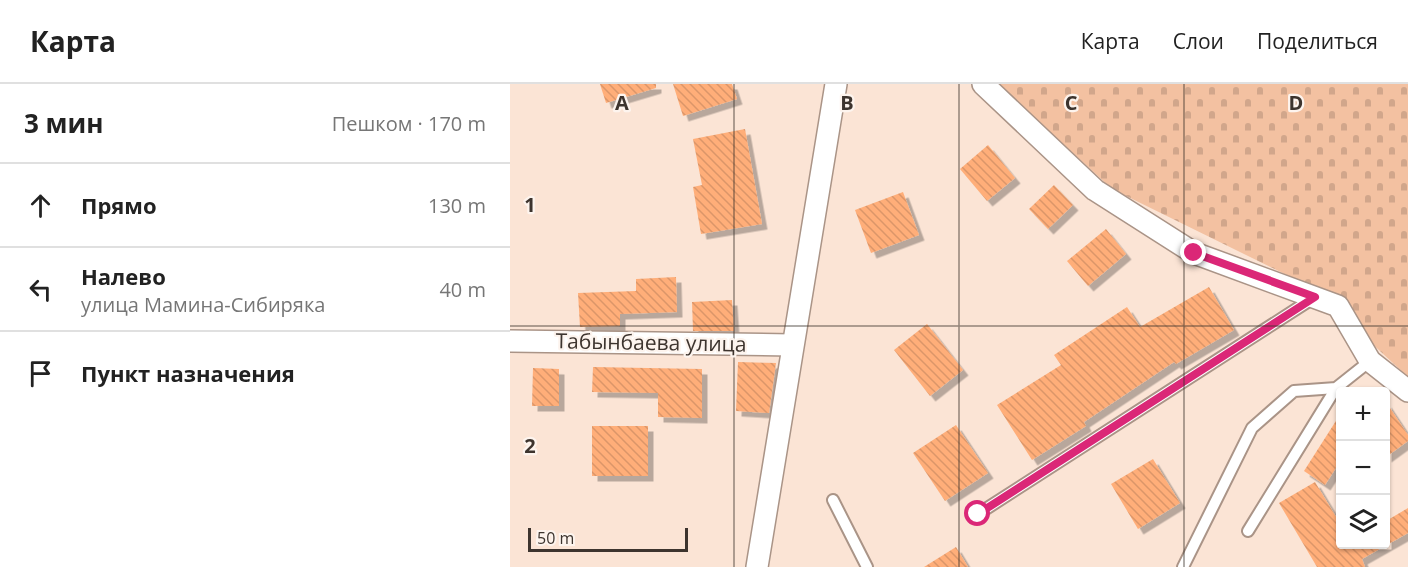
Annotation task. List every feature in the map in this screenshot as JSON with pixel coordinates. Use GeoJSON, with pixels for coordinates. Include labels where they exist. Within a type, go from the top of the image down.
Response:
{"type":"FeatureCollection","features":[{"type":"Feature","properties":{"kind":"street"},"geometry":{"type":"LineString","coordinates":[[757,567],[836,84]]}},
{"type":"Feature","properties":{"kind":"street"},"geometry":{"type":"LineString","coordinates":[[983,84],[1095,190],[1194,253],[1338,306],[1370,361],[1408,391]]}},
{"type":"Feature","properties":{"kind":"street","name":"Табынбаева улица"},"geometry":{"type":"LineString","coordinates":[[510,341],[792,345]]}},
{"type":"Feature","properties":{"kind":"lane"},"geometry":{"type":"LineString","coordinates":[[978,514],[1315,297]]}},
{"type":"Feature","properties":{"kind":"lane"},"geometry":{"type":"LineString","coordinates":[[1337,387],[1370,361]]}},
{"type":"Feature","properties":{"kind":"lane"},"geometry":{"type":"LineString","coordinates":[[1248,531],[1336,388]]}},
{"type":"Feature","properties":{"kind":"lane"},"geometry":{"type":"LineString","coordinates":[[1183,567],[1252,428],[1294,391],[1336,388]]}},
{"type":"Feature","properties":{"kind":"lane"},"geometry":{"type":"LineString","coordinates":[[833,501],[867,567]]}},
{"type":"Feature","properties":{"kind":"green space"},"geometry":{"type":"Polygon","coordinates":[[[998,84],[1408,84],[1408,377],[1311,287],[1112,189],[998,84]]]}},
{"type":"Feature","properties":{"kind":"building"},"geometry":{"type":"Polygon","coordinates":[[[600,84],[656,84],[656,88],[606,103],[600,84]]]}},
{"type":"Feature","properties":{"kind":"building"},"geometry":{"type":"Polygon","coordinates":[[[673,84],[732,84],[737,99],[683,116],[673,84]]]}},
{"type":"Feature","properties":{"kind":"building"},"geometry":{"type":"Polygon","coordinates":[[[745,129],[762,224],[701,234],[693,187],[702,185],[693,139],[745,129]]]}},
{"type":"Feature","properties":{"kind":"building"},"geometry":{"type":"Polygon","coordinates":[[[988,145],[1015,178],[987,201],[960,169],[988,145]]]}},
{"type":"Feature","properties":{"kind":"building"},"geometry":{"type":"Polygon","coordinates":[[[1054,185],[1073,205],[1048,229],[1029,209],[1054,185]]]}},
{"type":"Feature","properties":{"kind":"building"},"geometry":{"type":"Polygon","coordinates":[[[903,192],[919,235],[871,253],[855,210],[903,192]]]}},
{"type":"Feature","properties":{"kind":"building"},"geometry":{"type":"Polygon","coordinates":[[[1106,229],[1126,254],[1088,286],[1067,261],[1106,229]]]}},
{"type":"Feature","properties":{"kind":"building"},"geometry":{"type":"Polygon","coordinates":[[[676,277],[677,312],[620,314],[620,326],[580,327],[578,293],[636,291],[636,279],[676,277]]]}},
{"type":"Feature","properties":{"kind":"building"},"geometry":{"type":"Polygon","coordinates":[[[1209,287],[1234,330],[1176,364],[1174,362],[1084,422],[1086,426],[1032,460],[997,405],[1061,365],[1054,355],[1127,307],[1140,327],[1209,287]]]}},
{"type":"Feature","properties":{"kind":"building"},"geometry":{"type":"Polygon","coordinates":[[[732,300],[734,331],[693,331],[692,302],[732,300]]]}},
{"type":"Feature","properties":{"kind":"building"},"geometry":{"type":"Polygon","coordinates":[[[927,324],[963,370],[930,396],[894,350],[927,324]]]}},
{"type":"Feature","properties":{"kind":"building"},"geometry":{"type":"Polygon","coordinates":[[[738,362],[776,363],[769,413],[736,411],[738,362]]]}},
{"type":"Feature","properties":{"kind":"building"},"geometry":{"type":"Polygon","coordinates":[[[593,367],[702,369],[702,418],[658,417],[658,393],[592,392],[593,367]]]}},
{"type":"Feature","properties":{"kind":"building"},"geometry":{"type":"Polygon","coordinates":[[[533,368],[559,369],[559,406],[532,406],[533,368]]]}},
{"type":"Feature","properties":{"kind":"building"},"geometry":{"type":"Polygon","coordinates":[[[1390,408],[1408,435],[1408,441],[1390,454],[1390,408]]]}},
{"type":"Feature","properties":{"kind":"building"},"geometry":{"type":"Polygon","coordinates":[[[1336,421],[1336,468],[1325,485],[1304,471],[1336,421]]]}},
{"type":"Feature","properties":{"kind":"building"},"geometry":{"type":"Polygon","coordinates":[[[956,425],[988,473],[945,501],[913,453],[956,425]]]}},
{"type":"Feature","properties":{"kind":"building"},"geometry":{"type":"Polygon","coordinates":[[[592,426],[648,426],[648,476],[592,476],[592,426]]]}},
{"type":"Feature","properties":{"kind":"building"},"geometry":{"type":"Polygon","coordinates":[[[1153,459],[1180,503],[1138,529],[1111,484],[1153,459]]]}},
{"type":"Feature","properties":{"kind":"building"},"geometry":{"type":"Polygon","coordinates":[[[1315,482],[1336,517],[1336,549],[1380,549],[1362,559],[1365,567],[1317,567],[1279,503],[1315,482]]]}},
{"type":"Feature","properties":{"kind":"building"},"geometry":{"type":"Polygon","coordinates":[[[1408,508],[1408,533],[1390,543],[1390,519],[1408,508]]]}},
{"type":"Feature","properties":{"kind":"building"},"geometry":{"type":"Polygon","coordinates":[[[956,547],[968,567],[924,567],[956,547]]]}},
{"type":"Feature","properties":{"kind":"route"},"geometry":{"type":"LineString","coordinates":[[978,514],[1315,297],[1194,253]]}}]}
